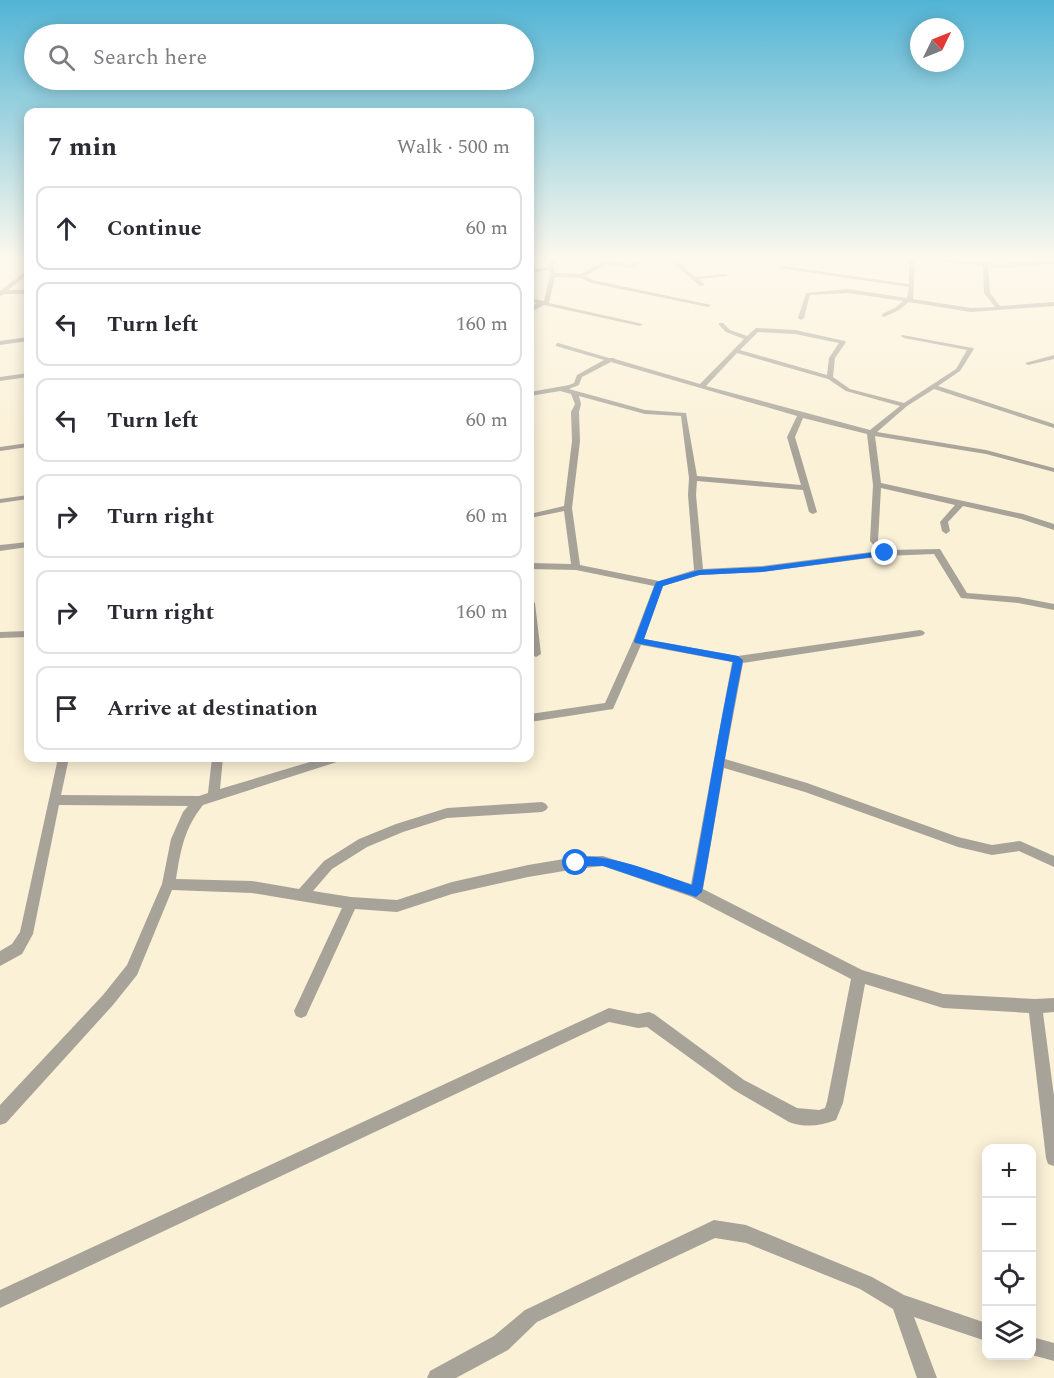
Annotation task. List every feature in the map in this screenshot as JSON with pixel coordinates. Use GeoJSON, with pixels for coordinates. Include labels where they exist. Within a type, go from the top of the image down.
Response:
{"type":"FeatureCollection","features":[{"type":"Feature","properties":{"kind":"street"},"geometry":{"type":"LineString","coordinates":[[721,324],[728,331],[748,338]]}},
{"type":"Feature","properties":{"kind":"street"},"geometry":{"type":"LineString","coordinates":[[702,386],[756,330],[795,332],[843,342],[832,358],[830,378]]}},
{"type":"Feature","properties":{"kind":"street"},"geometry":{"type":"LineString","coordinates":[[871,433],[905,405],[958,370],[971,349],[904,336]]}},
{"type":"Feature","properties":{"kind":"street"},"geometry":{"type":"LineString","coordinates":[[0,343],[24,340]]}},
{"type":"Feature","properties":{"kind":"street"},"geometry":{"type":"LineString","coordinates":[[558,345],[801,416],[871,433],[986,452],[1054,470]]}},
{"type":"Feature","properties":{"kind":"street"},"geometry":{"type":"LineString","coordinates":[[735,351],[830,378],[848,390],[905,405]]}},
{"type":"Feature","properties":{"kind":"street"},"geometry":{"type":"LineString","coordinates":[[1028,363],[1054,357]]}},
{"type":"Feature","properties":{"kind":"street"},"geometry":{"type":"LineString","coordinates":[[534,393],[571,387],[577,384],[579,376],[612,359]]}},
{"type":"Feature","properties":{"kind":"street"},"geometry":{"type":"LineString","coordinates":[[0,379],[24,376]]}},
{"type":"Feature","properties":{"kind":"street"},"geometry":{"type":"LineString","coordinates":[[934,387],[1054,426]]}},
{"type":"Feature","properties":{"kind":"street"},"geometry":{"type":"LineString","coordinates":[[560,389],[645,412],[684,414],[693,478],[692,495],[699,572]]}},
{"type":"Feature","properties":{"kind":"street"},"geometry":{"type":"LineString","coordinates":[[574,392],[578,404],[575,412],[576,441],[568,508],[576,567]]}},
{"type":"Feature","properties":{"kind":"street"},"geometry":{"type":"LineString","coordinates":[[801,416],[791,437],[813,512]]}},
{"type":"Feature","properties":{"kind":"street"},"geometry":{"type":"LineString","coordinates":[[871,433],[877,485],[874,541],[885,553]]}},
{"type":"Feature","properties":{"kind":"street"},"geometry":{"type":"LineString","coordinates":[[0,449],[24,446]]}},
{"type":"Feature","properties":{"kind":"street"},"geometry":{"type":"LineString","coordinates":[[693,478],[807,488]]}},
{"type":"Feature","properties":{"kind":"street"},"geometry":{"type":"LineString","coordinates":[[877,485],[1023,517],[1054,527]]}},
{"type":"Feature","properties":{"kind":"street"},"geometry":{"type":"LineString","coordinates":[[0,501],[24,498]]}},
{"type":"Feature","properties":{"kind":"street"},"geometry":{"type":"LineString","coordinates":[[946,531],[944,522],[961,503]]}},
{"type":"Feature","properties":{"kind":"street"},"geometry":{"type":"LineString","coordinates":[[534,515],[568,508]]}},
{"type":"Feature","properties":{"kind":"street"},"geometry":{"type":"LineString","coordinates":[[0,549],[24,546]]}},
{"type":"Feature","properties":{"kind":"street"},"geometry":{"type":"LineString","coordinates":[[534,566],[576,567],[659,584],[699,572],[762,569],[885,553],[936,550],[964,596],[1018,600],[1054,607]]}},
{"type":"Feature","properties":{"kind":"street"},"geometry":{"type":"LineString","coordinates":[[534,717],[609,706],[638,641],[659,584]]}},
{"type":"Feature","properties":{"kind":"street"},"geometry":{"type":"LineString","coordinates":[[638,641],[738,660],[920,633]]}},
{"type":"Feature","properties":{"kind":"street"},"geometry":{"type":"LineString","coordinates":[[0,635],[24,634]]}},
{"type":"Feature","properties":{"kind":"street"},"geometry":{"type":"LineString","coordinates":[[534,637],[536,654]]}},
{"type":"Feature","properties":{"kind":"street"},"geometry":{"type":"LineString","coordinates":[[696,892],[738,660]]}},
{"type":"Feature","properties":{"kind":"street"},"geometry":{"type":"LineString","coordinates":[[0,959],[17,949],[26,934],[62,762]]}},
{"type":"Feature","properties":{"kind":"street"},"geometry":{"type":"LineString","coordinates":[[214,797],[217,762]]}},
{"type":"Feature","properties":{"kind":"street"},"geometry":{"type":"LineString","coordinates":[[54,800],[200,801],[323,762]]}},
{"type":"Feature","properties":{"kind":"street"},"geometry":{"type":"LineString","coordinates":[[719,762],[807,788],[958,842],[992,850],[1020,846],[1054,862]]}},
{"type":"Feature","properties":{"kind":"street"},"geometry":{"type":"LineString","coordinates":[[0,1117],[108,1000],[132,970],[168,884],[177,839],[188,816],[200,801]]}},
{"type":"Feature","properties":{"kind":"street"},"geometry":{"type":"LineString","coordinates":[[301,896],[328,865],[363,843],[400,828],[447,813],[542,807]]}},
{"type":"Feature","properties":{"kind":"street"},"geometry":{"type":"LineString","coordinates":[[168,884],[252,887],[351,903],[397,906],[452,888],[528,871],[603,861],[696,892],[859,976],[943,1001],[1054,1005]]}},
{"type":"Feature","properties":{"kind":"street"},"geometry":{"type":"LineString","coordinates":[[301,1011],[351,903]]}},
{"type":"Feature","properties":{"kind":"street"},"geometry":{"type":"LineString","coordinates":[[0,1299],[609,1015],[638,1021],[649,1019],[739,1085],[795,1116],[819,1118],[830,1114],[835,1103],[859,976]]}},
{"type":"Feature","properties":{"kind":"street"},"geometry":{"type":"LineString","coordinates":[[1035,1006],[1054,1158]]}},
{"type":"Feature","properties":{"kind":"street"},"geometry":{"type":"LineString","coordinates":[[437,1378],[501,1343],[531,1316],[714,1229],[746,1234],[866,1284],[900,1303],[982,1330]]}},
{"type":"Feature","properties":{"kind":"street"},"geometry":{"type":"LineString","coordinates":[[900,1303],[927,1378]]}},
{"type":"Feature","properties":{"kind":"street"},"geometry":{"type":"LineString","coordinates":[[1036,1347],[1054,1352]]}},
{"type":"Feature","properties":{"kind":"route"},"geometry":{"type":"LineString","coordinates":[[576,863],[603,861],[696,892],[713,804],[725,720],[738,660],[638,641],[659,584],[699,572],[762,569],[885,553]]}}]}
